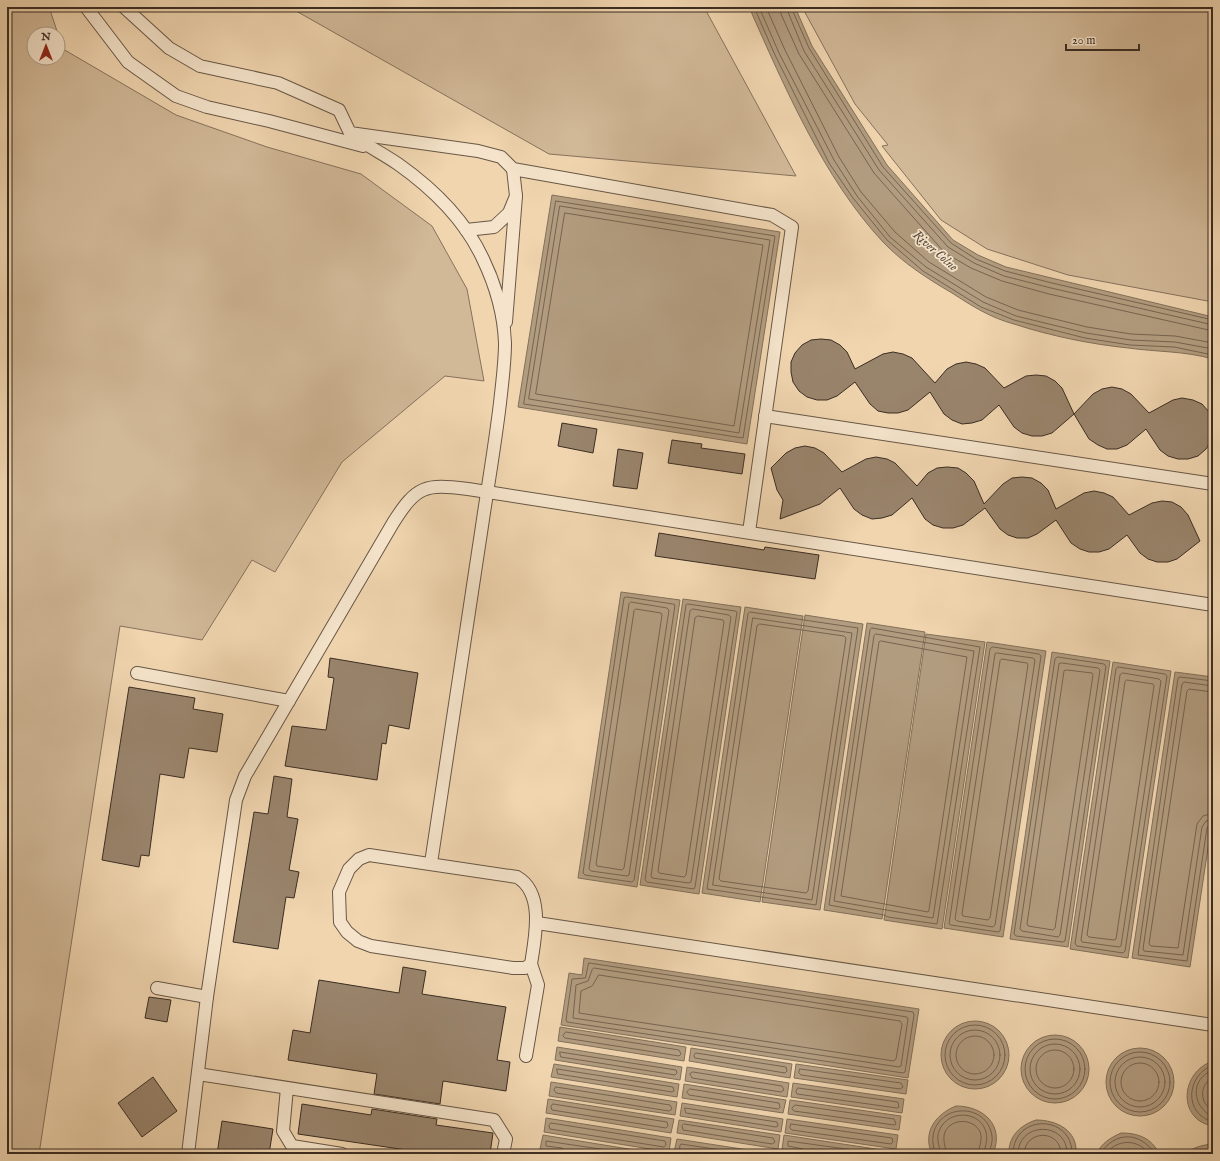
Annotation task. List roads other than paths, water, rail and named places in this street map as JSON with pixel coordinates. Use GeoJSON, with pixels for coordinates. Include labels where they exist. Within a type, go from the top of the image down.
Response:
{"type":"FeatureCollection","features":[{"type":"Feature","properties":{"kind":"lane"},"geometry":{"type":"LineString","coordinates":[[86,7],[128,62],[176,96],[207,107],[269,120],[368,148]]}},
{"type":"Feature","properties":{"kind":"lane"},"geometry":{"type":"LineString","coordinates":[[124,7],[169,48],[200,66],[278,83],[339,110],[350,133],[368,148],[396,163],[419,180],[445,204],[466,230],[482,258],[493,284],[503,323],[505,345]]}},
{"type":"Feature","properties":{"kind":"lane"},"geometry":{"type":"LineString","coordinates":[[350,133],[478,151],[501,157],[513,169],[772,215],[792,227],[749,532]]}},
{"type":"Feature","properties":{"kind":"lane"},"geometry":{"type":"LineString","coordinates":[[431,863],[487,492],[495,448],[504,370],[516,196],[513,169]]}},
{"type":"Feature","properties":{"kind":"lane"},"geometry":{"type":"LineString","coordinates":[[466,230],[494,227],[509,213],[516,196]]}},
{"type":"Feature","properties":{"kind":"lane"},"geometry":{"type":"LineString","coordinates":[[765,416],[1213,484]]}},
{"type":"Feature","properties":{"kind":"lane"},"geometry":{"type":"LineString","coordinates":[[188,1154],[207,997],[236,800],[245,776],[407,500],[420,490],[440,486],[487,492],[1213,605]]}},
{"type":"Feature","properties":{"kind":"lane"},"geometry":{"type":"LineString","coordinates":[[137,673],[289,701]]}},
{"type":"Feature","properties":{"kind":"lane"},"geometry":{"type":"LineString","coordinates":[[526,1056],[538,985],[531,964],[537,923],[531,892],[526,882],[518,877],[369,855],[359,859],[349,869],[339,892],[340,922],[346,932],[358,941],[371,946],[513,968],[525,968],[531,964]]}},
{"type":"Feature","properties":{"kind":"lane"},"geometry":{"type":"LineString","coordinates":[[537,923],[1213,1025]]}},
{"type":"Feature","properties":{"kind":"lane"},"geometry":{"type":"LineString","coordinates":[[157,988],[207,997]]}},
{"type":"Feature","properties":{"kind":"lane"},"geometry":{"type":"LineString","coordinates":[[198,1074],[494,1120],[506,1139],[504,1154]]}},
{"type":"Feature","properties":{"kind":"lane"},"geometry":{"type":"LineString","coordinates":[[287,1088],[283,1131],[292,1150],[342,1154]]}},
{"type":"Feature","properties":{"kind":"water","name":"River Colne"},"geometry":{"type":"Polygon","coordinates":[[[749,7],[795,7],[812,46],[887,165],[953,240],[978,255],[1006,267],[1213,317],[1213,359],[1192,354],[1085,342],[1056,336],[1006,321],[974,307],[907,264],[883,242],[862,217],[842,190],[824,161],[791,99],[749,7]]]}},
{"type":"Feature","properties":{"kind":"water"},"geometry":{"type":"Polygon","coordinates":[[[552,195],[780,232],[747,444],[518,407],[552,195]]]}},
{"type":"Feature","properties":{"kind":"water"},"geometry":{"type":"Polygon","coordinates":[[[621,592],[680,600],[637,887],[578,878],[621,592]]]}},
{"type":"Feature","properties":{"kind":"water"},"geometry":{"type":"Polygon","coordinates":[[[683,599],[741,607],[699,894],[640,885],[683,599]]]}},
{"type":"Feature","properties":{"kind":"water"},"geometry":{"type":"Polygon","coordinates":[[[745,607],[803,616],[760,902],[702,893],[745,607]]]}},
{"type":"Feature","properties":{"kind":"water"},"geometry":{"type":"Polygon","coordinates":[[[805,615],[863,624],[820,910],[762,902],[805,615]]]}},
{"type":"Feature","properties":{"kind":"water"},"geometry":{"type":"Polygon","coordinates":[[[867,623],[925,632],[882,919],[824,910],[867,623]]]}},
{"type":"Feature","properties":{"kind":"water"},"geometry":{"type":"Polygon","coordinates":[[[926,634],[985,642],[942,929],[884,920],[926,634]]]}},
{"type":"Feature","properties":{"kind":"water"},"geometry":{"type":"Polygon","coordinates":[[[987,642],[1046,651],[1003,937],[944,928],[987,642]]]}},
{"type":"Feature","properties":{"kind":"water"},"geometry":{"type":"Polygon","coordinates":[[[1052,652],[1110,661],[1068,947],[1010,939],[1052,652]]]}},
{"type":"Feature","properties":{"kind":"water"},"geometry":{"type":"Polygon","coordinates":[[[1113,662],[1171,671],[1128,958],[1070,949],[1113,662]]]}},
{"type":"Feature","properties":{"kind":"water"},"geometry":{"type":"Polygon","coordinates":[[[1175,672],[1213,677],[1213,815],[1190,967],[1132,958],[1175,672]]]}},
{"type":"Feature","properties":{"kind":"water"},"geometry":{"type":"Polygon","coordinates":[[[584,958],[919,1009],[908,1078],[561,1025],[569,973],[582,975],[584,958]]]}},
{"type":"Feature","properties":{"kind":"water"},"geometry":{"type":"Polygon","coordinates":[[[975,1021],[988,1024],[999,1031],[1006,1042],[1009,1055],[1006,1068],[999,1079],[988,1086],[975,1089],[962,1086],[951,1079],[944,1068],[941,1055],[944,1042],[951,1031],[962,1024],[975,1021]]]}},
{"type":"Feature","properties":{"kind":"water"},"geometry":{"type":"Polygon","coordinates":[[[560,1027],[686,1047],[684,1061],[558,1041],[560,1027]]]}},
{"type":"Feature","properties":{"kind":"water"},"geometry":{"type":"Polygon","coordinates":[[[1055,1035],[1068,1038],[1079,1045],[1086,1056],[1089,1069],[1086,1082],[1079,1093],[1068,1100],[1055,1103],[1042,1100],[1031,1093],[1024,1082],[1021,1069],[1024,1056],[1031,1045],[1042,1038],[1055,1035]]]}},
{"type":"Feature","properties":{"kind":"water"},"geometry":{"type":"Polygon","coordinates":[[[557,1047],[682,1067],[680,1080],[555,1060],[557,1047]]]}},
{"type":"Feature","properties":{"kind":"water"},"geometry":{"type":"Polygon","coordinates":[[[691,1048],[792,1064],[790,1078],[689,1061],[691,1048]]]}},
{"type":"Feature","properties":{"kind":"water"},"geometry":{"type":"Polygon","coordinates":[[[1140,1048],[1153,1051],[1164,1058],[1171,1069],[1174,1082],[1171,1095],[1164,1106],[1153,1113],[1140,1116],[1127,1113],[1116,1106],[1109,1095],[1106,1082],[1109,1069],[1116,1058],[1127,1051],[1140,1048]]]}},
{"type":"Feature","properties":{"kind":"water"},"geometry":{"type":"Polygon","coordinates":[[[1213,1061],[1213,1126],[1201,1122],[1193,1115],[1188,1106],[1187,1095],[1189,1085],[1194,1075],[1202,1067],[1213,1061]]]}},
{"type":"Feature","properties":{"kind":"water"},"geometry":{"type":"Polygon","coordinates":[[[554,1064],[679,1084],[677,1097],[551,1077],[554,1064]]]}},
{"type":"Feature","properties":{"kind":"water"},"geometry":{"type":"Polygon","coordinates":[[[796,1064],[908,1080],[906,1094],[794,1078],[796,1064]]]}},
{"type":"Feature","properties":{"kind":"water"},"geometry":{"type":"Polygon","coordinates":[[[687,1067],[789,1083],[787,1097],[685,1081],[687,1067]]]}},
{"type":"Feature","properties":{"kind":"water"},"geometry":{"type":"Polygon","coordinates":[[[551,1082],[677,1102],[675,1115],[549,1096],[551,1082]]]}},
{"type":"Feature","properties":{"kind":"water"},"geometry":{"type":"Polygon","coordinates":[[[793,1083],[904,1099],[902,1113],[791,1097],[793,1083]]]}},
{"type":"Feature","properties":{"kind":"water"},"geometry":{"type":"Polygon","coordinates":[[[684,1084],[786,1100],[783,1113],[682,1098],[684,1084]]]}},
{"type":"Feature","properties":{"kind":"water"},"geometry":{"type":"Polygon","coordinates":[[[548,1099],[674,1119],[671,1133],[546,1113],[548,1099]]]}},
{"type":"Feature","properties":{"kind":"water"},"geometry":{"type":"Polygon","coordinates":[[[790,1100],[901,1116],[899,1130],[788,1114],[790,1100]]]}},
{"type":"Feature","properties":{"kind":"water"},"geometry":{"type":"Polygon","coordinates":[[[682,1103],[783,1119],[781,1132],[680,1116],[682,1103]]]}},
{"type":"Feature","properties":{"kind":"water"},"geometry":{"type":"Polygon","coordinates":[[[956,1106],[975,1109],[989,1119],[994,1126],[996,1134],[996,1144],[993,1154],[932,1154],[929,1146],[929,1138],[933,1125],[942,1114],[956,1106]]]}},
{"type":"Feature","properties":{"kind":"water"},"geometry":{"type":"Polygon","coordinates":[[[546,1118],[671,1138],[669,1152],[544,1132],[546,1118]]]}},
{"type":"Feature","properties":{"kind":"water"},"geometry":{"type":"Polygon","coordinates":[[[787,1119],[898,1135],[896,1149],[785,1133],[787,1119]]]}},
{"type":"Feature","properties":{"kind":"water"},"geometry":{"type":"Polygon","coordinates":[[[679,1120],[780,1135],[778,1149],[677,1133],[679,1120]]]}},
{"type":"Feature","properties":{"kind":"water"},"geometry":{"type":"Polygon","coordinates":[[[1044,1120],[1058,1124],[1064,1128],[1073,1139],[1076,1146],[1076,1154],[1009,1154],[1009,1148],[1016,1132],[1030,1122],[1044,1120]]]}},
{"type":"Feature","properties":{"kind":"water"},"geometry":{"type":"Polygon","coordinates":[[[1121,1133],[1139,1135],[1148,1140],[1159,1154],[1096,1154],[1107,1141],[1121,1133]]]}},
{"type":"Feature","properties":{"kind":"water"},"geometry":{"type":"Polygon","coordinates":[[[543,1135],[659,1154],[572,1154],[540,1149],[543,1135]]]}},
{"type":"Feature","properties":{"kind":"water"},"geometry":{"type":"Polygon","coordinates":[[[784,1135],[895,1152],[895,1154],[814,1154],[782,1149],[784,1135]]]}},
{"type":"Feature","properties":{"kind":"water"},"geometry":{"type":"Polygon","coordinates":[[[677,1139],[774,1154],[686,1154],[674,1152],[677,1139]]]}},
{"type":"Feature","properties":{"kind":"water"},"geometry":{"type":"Polygon","coordinates":[[[1213,1144],[1213,1154],[1185,1154],[1198,1147],[1213,1144]]]}}]}
